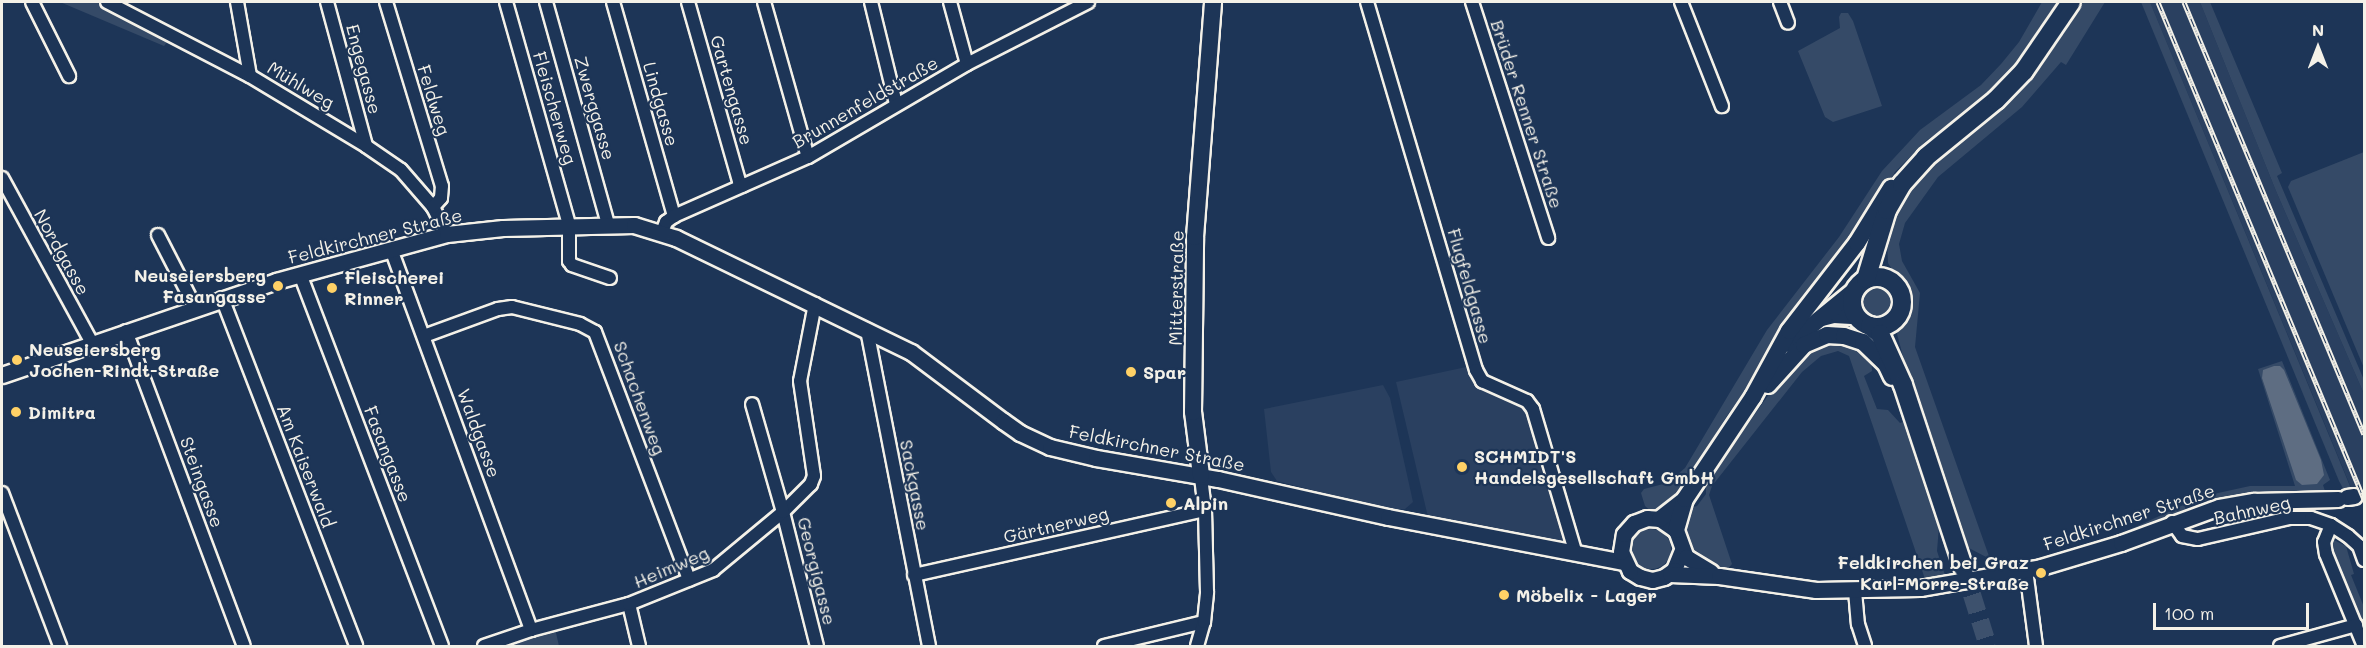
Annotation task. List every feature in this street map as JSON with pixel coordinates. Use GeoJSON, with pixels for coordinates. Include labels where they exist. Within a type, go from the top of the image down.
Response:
{"type":"FeatureCollection","features":[{"type":"Feature","properties":{"kind":"main road","name":"Mitterstraße"},"geometry":{"type":"LineString","coordinates":[[1201,475],[1193,412],[1195,237],[1213,2]]}},
{"type":"Feature","properties":{"kind":"main road"},"geometry":{"type":"LineString","coordinates":[[1903,385],[1880,334],[1863,321],[1852,303],[1887,210],[1902,184],[1926,157],[1996,100],[2025,71],[2071,2]]}},
{"type":"Feature","properties":{"kind":"main road"},"geometry":{"type":"LineString","coordinates":[[1676,530],[1685,499],[1753,397],[1789,331],[1857,243],[1900,175],[1933,143],[1968,122]]}},
{"type":"Feature","properties":{"kind":"main road"},"geometry":{"type":"LineString","coordinates":[[1881,229],[1882,257],[1889,279],[1900,291],[1902,298],[1902,307],[1894,320],[1892,330],[1903,385],[1964,569]]}},
{"type":"Feature","properties":{"kind":"main road"},"geometry":{"type":"LineString","coordinates":[[1776,358],[1797,335],[1860,285],[1881,277],[1889,279]]}},
{"type":"Feature","properties":{"kind":"main road"},"geometry":{"type":"LineString","coordinates":[[1818,319],[1834,315],[1887,325],[1894,320]]}},
{"type":"Feature","properties":{"kind":"main road"},"geometry":{"type":"LineString","coordinates":[[1753,397],[1776,379],[1791,358],[1809,341],[1827,335],[1844,336],[1863,342],[1878,355],[1890,372],[1896,390],[1910,407]]}},
{"type":"Feature","properties":{"kind":"main road"},"geometry":{"type":"LineString","coordinates":[[1660,519],[1685,499]]}},
{"type":"Feature","properties":{"kind":"street"},"geometry":{"type":"LineString","coordinates":[[32,2],[69,76]]}},
{"type":"Feature","properties":{"kind":"street","name":"Mühlweg"},"geometry":{"type":"LineString","coordinates":[[107,2],[250,76],[366,146],[401,170],[433,207],[447,234]]}},
{"type":"Feature","properties":{"kind":"street"},"geometry":{"type":"LineString","coordinates":[[237,2],[250,76]]}},
{"type":"Feature","properties":{"kind":"street","name":"Engegasse"},"geometry":{"type":"LineString","coordinates":[[327,2],[366,146]]}},
{"type":"Feature","properties":{"kind":"street","name":"Feldweg"},"geometry":{"type":"LineString","coordinates":[[386,2],[442,186],[441,198],[433,207]]}},
{"type":"Feature","properties":{"kind":"street","name":"Fleischerweg"},"geometry":{"type":"LineString","coordinates":[[506,2],[569,225]]}},
{"type":"Feature","properties":{"kind":"street","name":"Zwerggasse"},"geometry":{"type":"LineString","coordinates":[[546,2],[608,224]]}},
{"type":"Feature","properties":{"kind":"street","name":"Lindgasse"},"geometry":{"type":"LineString","coordinates":[[613,2],[674,216]]}},
{"type":"Feature","properties":{"kind":"street","name":"Gartengasse"},"geometry":{"type":"LineString","coordinates":[[688,2],[739,181],[743,186]]}},
{"type":"Feature","properties":{"kind":"street"},"geometry":{"type":"LineString","coordinates":[[764,2],[808,157]]}},
{"type":"Feature","properties":{"kind":"street"},"geometry":{"type":"LineString","coordinates":[[871,2],[897,104]]}},
{"type":"Feature","properties":{"kind":"street"},"geometry":{"type":"LineString","coordinates":[[950,2],[966,64]]}},
{"type":"Feature","properties":{"kind":"street","name":"Brunnenfeldstraße"},"geometry":{"type":"LineString","coordinates":[[662,232],[666,222],[674,216],[808,157],[966,64],[1088,2]]}},
{"type":"Feature","properties":{"kind":"street","name":"Flugfeldgasse"},"geometry":{"type":"LineString","coordinates":[[1367,2],[1479,376],[1487,384],[1527,402],[1533,409],[1575,551]]}},
{"type":"Feature","properties":{"kind":"street","name":"Brüder Renner Straße"},"geometry":{"type":"LineString","coordinates":[[1472,2],[1548,238]]}},
{"type":"Feature","properties":{"kind":"street"},"geometry":{"type":"LineString","coordinates":[[1681,2],[1722,106]]}},
{"type":"Feature","properties":{"kind":"street"},"geometry":{"type":"LineString","coordinates":[[1780,2],[1788,23]]}},
{"type":"Feature","properties":{"kind":"street","name":"Nordgasse"},"geometry":{"type":"LineString","coordinates":[[2,178],[92,343]]}},
{"type":"Feature","properties":{"kind":"street"},"geometry":{"type":"LineString","coordinates":[[569,225],[569,261],[572,265],[610,278]]}},
{"type":"Feature","properties":{"kind":"street","name":"Feldkirchner Straße"},"geometry":{"type":"LineString","coordinates":[[2,375],[222,298],[447,234],[503,228],[634,225],[662,232],[917,355],[1003,421],[1036,441],[1096,458],[1201,475],[1388,517],[1623,562]]}},
{"type":"Feature","properties":{"kind":"street"},"geometry":{"type":"LineString","coordinates":[[158,235],[195,308]]}},
{"type":"Feature","properties":{"kind":"street","name":"Waldgasse"},"geometry":{"type":"LineString","coordinates":[[391,249],[531,630]]}},
{"type":"Feature","properties":{"kind":"street","name":"Fasangasse"},"geometry":{"type":"LineString","coordinates":[[300,274],[442,646]]}},
{"type":"Feature","properties":{"kind":"street","name":"Am Kaiserwald"},"geometry":{"type":"LineString","coordinates":[[222,298],[356,646]]}},
{"type":"Feature","properties":{"kind":"street","name":"Georgigasse"},"geometry":{"type":"LineString","coordinates":[[814,304],[800,381],[814,476],[812,484],[783,512],[817,646]]}},
{"type":"Feature","properties":{"kind":"street","name":"Schachenweg"},"geometry":{"type":"LineString","coordinates":[[424,336],[498,309],[512,307],[580,324],[595,332],[689,580]]}},
{"type":"Feature","properties":{"kind":"street","name":"Sackgasse"},"geometry":{"type":"LineString","coordinates":[[867,330],[929,646]]}},
{"type":"Feature","properties":{"kind":"street","name":"Steingasse"},"geometry":{"type":"LineString","coordinates":[[126,331],[244,646]]}},
{"type":"Feature","properties":{"kind":"street"},"geometry":{"type":"LineString","coordinates":[[752,404],[783,512]]}},
{"type":"Feature","properties":{"kind":"street","name":"Mitterstraße"},"geometry":{"type":"LineString","coordinates":[[1197,646],[1204,622],[1208,592],[1205,510],[1201,475]]}},
{"type":"Feature","properties":{"kind":"street"},"geometry":{"type":"LineString","coordinates":[[2,494],[60,646]]}},
{"type":"Feature","properties":{"kind":"street","name":"Feldkirchner Straße"},"geometry":{"type":"LineString","coordinates":[[1670,574],[1719,576],[1793,588],[1855,591],[1920,588],[2026,570],[2101,550],[2209,509],[2241,502],[2346,497]]}},
{"type":"Feature","properties":{"kind":"street","name":"Gärtnerweg"},"geometry":{"type":"LineString","coordinates":[[914,575],[1205,510]]}},
{"type":"Feature","properties":{"kind":"street","name":"Heimweg"},"geometry":{"type":"LineString","coordinates":[[484,646],[531,630],[629,604],[689,580],[723,564],[783,512]]}},
{"type":"Feature","properties":{"kind":"street"},"geometry":{"type":"LineString","coordinates":[[1647,518],[1660,519],[1676,530],[1682,550],[1680,561],[1670,574],[1658,579],[1640,578],[1623,562],[1621,541],[1634,523],[1647,518]]}},
{"type":"Feature","properties":{"kind":"street","name":"Bahnweg"},"geometry":{"type":"LineString","coordinates":[[2172,522],[2182,536],[2192,539],[2219,536],[2289,518],[2311,518],[2331,525],[2354,541],[2364,560]]}},
{"type":"Feature","properties":{"kind":"street"},"geometry":{"type":"LineString","coordinates":[[2331,525],[2325,542],[2326,555],[2364,646]]}},
{"type":"Feature","properties":{"kind":"street","name":"Feldkirchner Straße"},"geometry":{"type":"LineString","coordinates":[[1575,551],[1601,548],[1621,541]]}},
{"type":"Feature","properties":{"kind":"street","name":"Feldkirchner Straße"},"geometry":{"type":"LineString","coordinates":[[1682,550],[1693,563],[1719,576]]}},
{"type":"Feature","properties":{"kind":"street"},"geometry":{"type":"LineString","coordinates":[[2026,570],[2036,646]]}},
{"type":"Feature","properties":{"kind":"street"},"geometry":{"type":"LineString","coordinates":[[1855,591],[1858,624],[1865,646]]}},
{"type":"Feature","properties":{"kind":"street"},"geometry":{"type":"LineString","coordinates":[[629,604],[639,646]]}},
{"type":"Feature","properties":{"kind":"street"},"geometry":{"type":"LineString","coordinates":[[1104,646],[1204,622]]}},
{"type":"Feature","properties":{"kind":"street"},"geometry":{"type":"LineString","coordinates":[[2280,646],[2356,625]]}},
{"type":"Feature","properties":{"kind":"shaded area"},"geometry":{"type":"Polygon","coordinates":[[[60,2],[102,2],[168,41],[164,46],[60,2]]]}},
{"type":"Feature","properties":{"kind":"shaded area"},"geometry":{"type":"Polygon","coordinates":[[[2042,2],[2064,2],[2019,69],[1975,108],[1927,140],[1895,172],[1874,208],[1726,417],[1681,493],[1671,506],[1653,513],[1645,506],[1641,493],[1644,489],[1667,483],[1685,468],[1767,330],[1839,237],[1882,171],[1920,130],[1981,85],[2001,64],[2019,42],[2042,2]]]}},
{"type":"Feature","properties":{"kind":"shaded area"},"geometry":{"type":"Polygon","coordinates":[[[2079,2],[2105,2],[2066,65],[2061,62],[2022,107],[1938,177],[1905,223],[1899,244],[1902,261],[1920,293],[1915,347],[1990,559],[1965,546],[1904,360],[1897,334],[1908,308],[1907,293],[1888,263],[1887,241],[1897,206],[1921,171],[2027,79],[2079,2]]]}},
{"type":"Feature","properties":{"kind":"shaded area"},"geometry":{"type":"Polygon","coordinates":[[[2141,2],[2150,2],[2352,491],[2345,492],[2339,481],[2141,2]]]}},
{"type":"Feature","properties":{"kind":"shaded area"},"geometry":{"type":"Polygon","coordinates":[[[2150,2],[2200,2],[2276,191],[2364,394],[2364,487],[2352,490],[2150,2]]]}},
{"type":"Feature","properties":{"kind":"shaded area"},"geometry":{"type":"Polygon","coordinates":[[[2200,2],[2210,2],[2282,173],[2277,176],[2364,380],[2364,394],[2276,191],[2200,2]]]}},
{"type":"Feature","properties":{"kind":"shaded area"},"geometry":{"type":"Polygon","coordinates":[[[1841,13],[1848,13],[1853,21],[1882,106],[1833,122],[1825,117],[1798,51],[1840,28],[1841,13]]]}},
{"type":"Feature","properties":{"kind":"shaded area"},"geometry":{"type":"Polygon","coordinates":[[[2364,152],[2364,368],[2288,187],[2291,181],[2364,152]]]}},
{"type":"Feature","properties":{"kind":"shaded area"},"geometry":{"type":"Polygon","coordinates":[[[1876,286],[1882,287],[1890,295],[1890,307],[1882,315],[1876,316],[1870,315],[1862,307],[1861,301],[1862,295],[1870,287],[1876,286]]]}},
{"type":"Feature","properties":{"kind":"shaded area"},"geometry":{"type":"Polygon","coordinates":[[[1840,339],[1871,355],[1872,371],[1864,376],[1877,409],[1888,410],[1900,423],[1903,422],[1939,526],[1937,551],[1945,575],[1925,579],[1849,356],[1838,351],[1821,356],[1802,372],[1712,486],[1709,495],[1732,564],[1726,571],[1694,558],[1685,529],[1690,508],[1697,506],[1706,494],[1706,483],[1782,376],[1810,346],[1840,339]]]}},
{"type":"Feature","properties":{"kind":"shaded area"},"geometry":{"type":"Polygon","coordinates":[[[2282,361],[2330,480],[2323,485],[2325,491],[2333,490],[2335,493],[2209,503],[2207,500],[2185,507],[2186,511],[2131,533],[2027,565],[2003,566],[2075,549],[2116,536],[2181,506],[2218,493],[2250,486],[2295,486],[2258,369],[2282,361]]]}},
{"type":"Feature","properties":{"kind":"shaded area"},"geometry":{"type":"Polygon","coordinates":[[[1471,366],[1476,386],[1527,406],[1567,537],[1566,543],[1428,517],[1396,382],[1471,366]]]}},
{"type":"Feature","properties":{"kind":"shaded area"},"geometry":{"type":"Polygon","coordinates":[[[2280,366],[2284,370],[2321,460],[2324,475],[2317,484],[2302,485],[2296,480],[2262,378],[2263,370],[2280,366]]]}},
{"type":"Feature","properties":{"kind":"shaded area"},"geometry":{"type":"Polygon","coordinates":[[[1383,385],[1390,398],[1413,502],[1405,509],[1389,510],[1277,481],[1271,472],[1264,409],[1383,385]]]}},
{"type":"Feature","properties":{"kind":"shaded area"},"geometry":{"type":"Polygon","coordinates":[[[1651,529],[1659,530],[1665,535],[1670,541],[1670,557],[1665,563],[1659,568],[1651,569],[1643,568],[1637,563],[1632,557],[1631,549],[1632,541],[1637,535],[1643,530],[1651,529]]]}},
{"type":"Feature","properties":{"kind":"shaded area"},"geometry":{"type":"Polygon","coordinates":[[[2334,540],[2346,546],[2354,574],[2351,575],[2364,607],[2364,640],[2329,547],[2334,540]]]}},
{"type":"Feature","properties":{"kind":"shaded area"},"geometry":{"type":"Polygon","coordinates":[[[554,624],[559,646],[490,646],[554,624]]]}},
{"type":"Feature","properties":{"kind":"tunnel"},"geometry":{"type":"LineString","coordinates":[[1964,569],[1988,646]]}},
{"type":"Feature","properties":{"kind":"railway"},"geometry":{"type":"LineString","coordinates":[[2158,2],[2364,499]]}},
{"type":"Feature","properties":{"kind":"railway"},"geometry":{"type":"LineString","coordinates":[[2184,2],[2364,434]]}},
{"type":"Feature","properties":{"kind":"place","name":"Neuseiersberg Fasangasse"},"geometry":{"type":"Point","coordinates":[278,286]}},
{"type":"Feature","properties":{"kind":"place","name":"Fleischerei Rinner"},"geometry":{"type":"Point","coordinates":[332,288]}},
{"type":"Feature","properties":{"kind":"place","name":"Neuseiersberg Jochen-Rindt-Straße"},"geometry":{"type":"Point","coordinates":[17,360]}},
{"type":"Feature","properties":{"kind":"place","name":"Spar"},"geometry":{"type":"Point","coordinates":[1131,372]}},
{"type":"Feature","properties":{"kind":"place","name":"Dimitra"},"geometry":{"type":"Point","coordinates":[16,412]}},
{"type":"Feature","properties":{"kind":"place","name":"SCHMIDT'S Handelsgesellschaft GmbH"},"geometry":{"type":"Point","coordinates":[1462,467]}},
{"type":"Feature","properties":{"kind":"place","name":"Alpin"},"geometry":{"type":"Point","coordinates":[1171,503]}},
{"type":"Feature","properties":{"kind":"place","name":"Feldkirchen bei Graz Karl-Morre-Straße"},"geometry":{"type":"Point","coordinates":[2041,573]}},
{"type":"Feature","properties":{"kind":"place","name":"Möbelix - Lager"},"geometry":{"type":"Point","coordinates":[1504,595]}}]}
